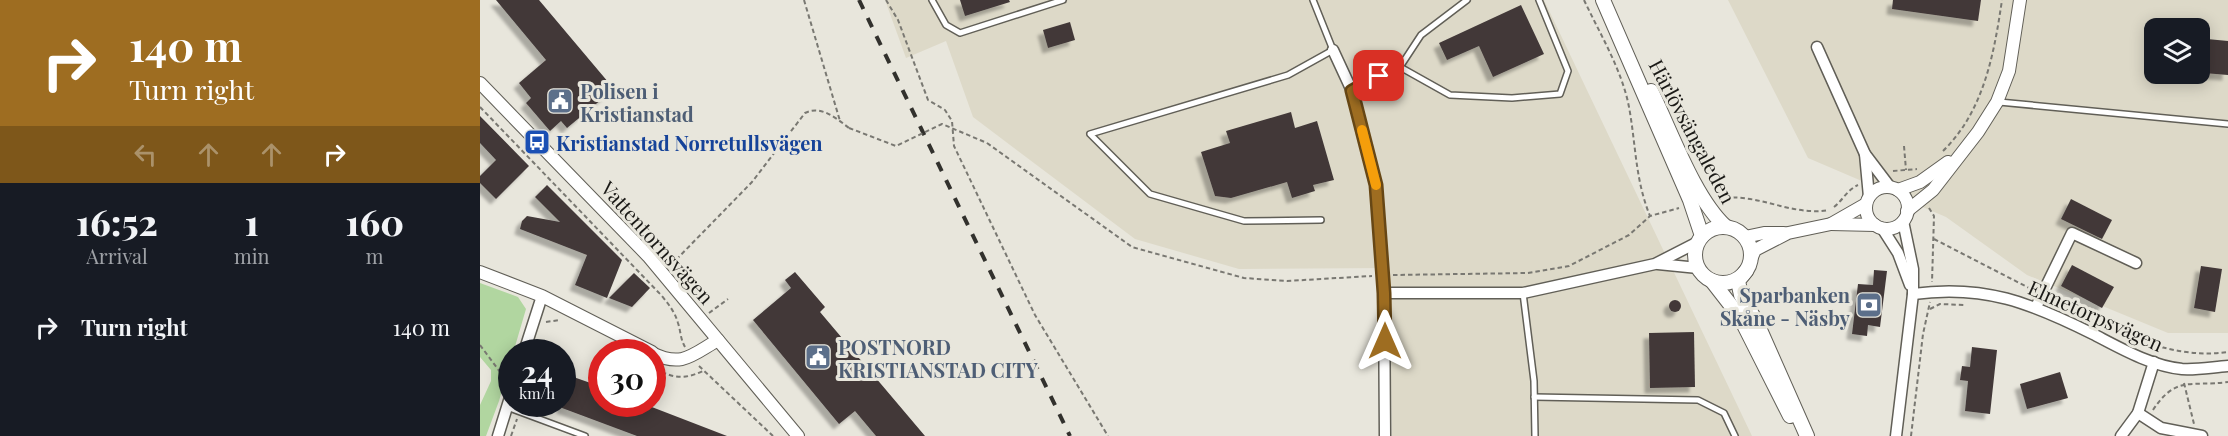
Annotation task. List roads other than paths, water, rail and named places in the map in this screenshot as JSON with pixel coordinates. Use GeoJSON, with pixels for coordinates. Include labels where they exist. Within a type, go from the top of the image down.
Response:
{"type":"FeatureCollection","features":[{"type":"Feature","properties":{"kind":"main road","name":"Härlövsängaleden"},"geometry":{"type":"LineString","coordinates":[[1603,0],[1690,200],[1700,239]]}},
{"type":"Feature","properties":{"kind":"main road","name":"Härlövsängaleden"},"geometry":{"type":"LineString","coordinates":[[1627,51],[1647,81],[1712,214],[1726,227]]}},
{"type":"Feature","properties":{"kind":"main road"},"geometry":{"type":"LineString","coordinates":[[1726,227],[1745,237],[1750,246],[1748,268],[1738,281],[1740,295],[1757,323],[1804,436],[1777,393],[1740,317],[1712,281],[1698,268],[1695,250],[1700,239],[1709,230],[1726,227]]}},
{"type":"Feature","properties":{"kind":"main road"},"geometry":{"type":"LineString","coordinates":[[1712,281],[1731,282],[1748,268]]}},
{"type":"Feature","properties":{"kind":"street"},"geometry":{"type":"LineString","coordinates":[[1745,237],[1764,233],[1788,233],[1831,224],[1893,227],[1933,190],[1997,102],[2009,71],[2020,0]]}},
{"type":"Feature","properties":{"kind":"street"},"geometry":{"type":"LineString","coordinates":[[1817,47],[1865,154],[1890,185],[1905,199],[1905,216],[1913,269],[1913,294],[1896,436]]}},
{"type":"Feature","properties":{"kind":"street"},"geometry":{"type":"LineString","coordinates":[[1333,50],[1352,91],[1376,185],[1384,293],[1385,436]]}},
{"type":"Feature","properties":{"kind":"street","name":"Vattentornsvägen"},"geometry":{"type":"LineString","coordinates":[[480,83],[662,273],[798,436]]}},
{"type":"Feature","properties":{"kind":"street"},"geometry":{"type":"LineString","coordinates":[[1865,154],[1869,219],[1898,253],[1913,294]]}},
{"type":"Feature","properties":{"kind":"street"},"geometry":{"type":"LineString","coordinates":[[1831,224],[1867,201],[1878,189],[1890,185],[1920,182],[1957,156]]}},
{"type":"Feature","properties":{"kind":"street"},"geometry":{"type":"LineString","coordinates":[[1748,268],[1755,250],[1788,233]]}},
{"type":"Feature","properties":{"kind":"street"},"geometry":{"type":"LineString","coordinates":[[2036,307],[2072,233],[2136,263]]}},
{"type":"Feature","properties":{"kind":"street"},"geometry":{"type":"LineString","coordinates":[[1384,293],[1523,293],[1655,264],[1700,239]]}},
{"type":"Feature","properties":{"kind":"street"},"geometry":{"type":"LineString","coordinates":[[1655,264],[1698,268]]}},
{"type":"Feature","properties":{"kind":"street"},"geometry":{"type":"LineString","coordinates":[[480,272],[542,296],[625,339]]}},
{"type":"Feature","properties":{"kind":"street","name":"Elmetorpsvägen"},"geometry":{"type":"LineString","coordinates":[[1913,294],[1931,291],[1985,293],[2012,298],[2036,307],[2124,351],[2154,362],[2182,369],[2228,366]]}},
{"type":"Feature","properties":{"kind":"street"},"geometry":{"type":"LineString","coordinates":[[528,339],[542,296]]}},
{"type":"Feature","properties":{"kind":"street"},"geometry":{"type":"LineString","coordinates":[[666,360],[669,361],[691,356],[718,340]]}},
{"type":"Feature","properties":{"kind":"street"},"geometry":{"type":"LineString","coordinates":[[2121,436],[2142,417],[2154,362]]}},
{"type":"Feature","properties":{"kind":"street"},"geometry":{"type":"LineString","coordinates":[[498,436],[504,417]]}},
{"type":"Feature","properties":{"kind":"street"},"geometry":{"type":"LineString","coordinates":[[2142,417],[2161,428],[2199,436]]}},
{"type":"Feature","properties":{"kind":"lane"},"geometry":{"type":"LineString","coordinates":[[932,0],[946,25],[960,33],[1064,0]]}},
{"type":"Feature","properties":{"kind":"lane"},"geometry":{"type":"LineString","coordinates":[[1313,0],[1333,50],[1288,75],[1090,135],[1150,194],[1244,221],[1321,220]]}},
{"type":"Feature","properties":{"kind":"lane"},"geometry":{"type":"LineString","coordinates":[[1352,91],[1400,67],[1421,35],[1467,0]]}},
{"type":"Feature","properties":{"kind":"lane"},"geometry":{"type":"LineString","coordinates":[[1400,67],[1450,94],[1512,98],[1560,94],[1568,71],[1539,0]]}},
{"type":"Feature","properties":{"kind":"lane"},"geometry":{"type":"LineString","coordinates":[[1997,102],[2228,124]]}},
{"type":"Feature","properties":{"kind":"lane"},"geometry":{"type":"LineString","coordinates":[[1523,293],[1534,398],[1535,436]]}},
{"type":"Feature","properties":{"kind":"lane"},"geometry":{"type":"LineString","coordinates":[[1534,398],[1698,400],[1724,413],[1735,436]]}},
{"type":"Feature","properties":{"kind":"lane"},"geometry":{"type":"LineString","coordinates":[[534,417],[585,436]]}},
{"type":"Feature","properties":{"kind":"railway"},"geometry":{"type":"LineString","coordinates":[[859,0],[1070,436]]}},
{"type":"Feature","properties":{"kind":"place","name":"Polisen i Kristianstad"},"geometry":{"type":"Point","coordinates":[560,101]}},
{"type":"Feature","properties":{"kind":"place","name":"Kristianstad Norretullsvägen"},"geometry":{"type":"Point","coordinates":[537,142]}},
{"type":"Feature","properties":{"kind":"place","name":"Sparbanken Skåne - Näsby"},"geometry":{"type":"Point","coordinates":[1869,305]}},
{"type":"Feature","properties":{"kind":"place","name":"POSTNORD KRISTIANSTAD CITY"},"geometry":{"type":"Point","coordinates":[818,357]}}]}
